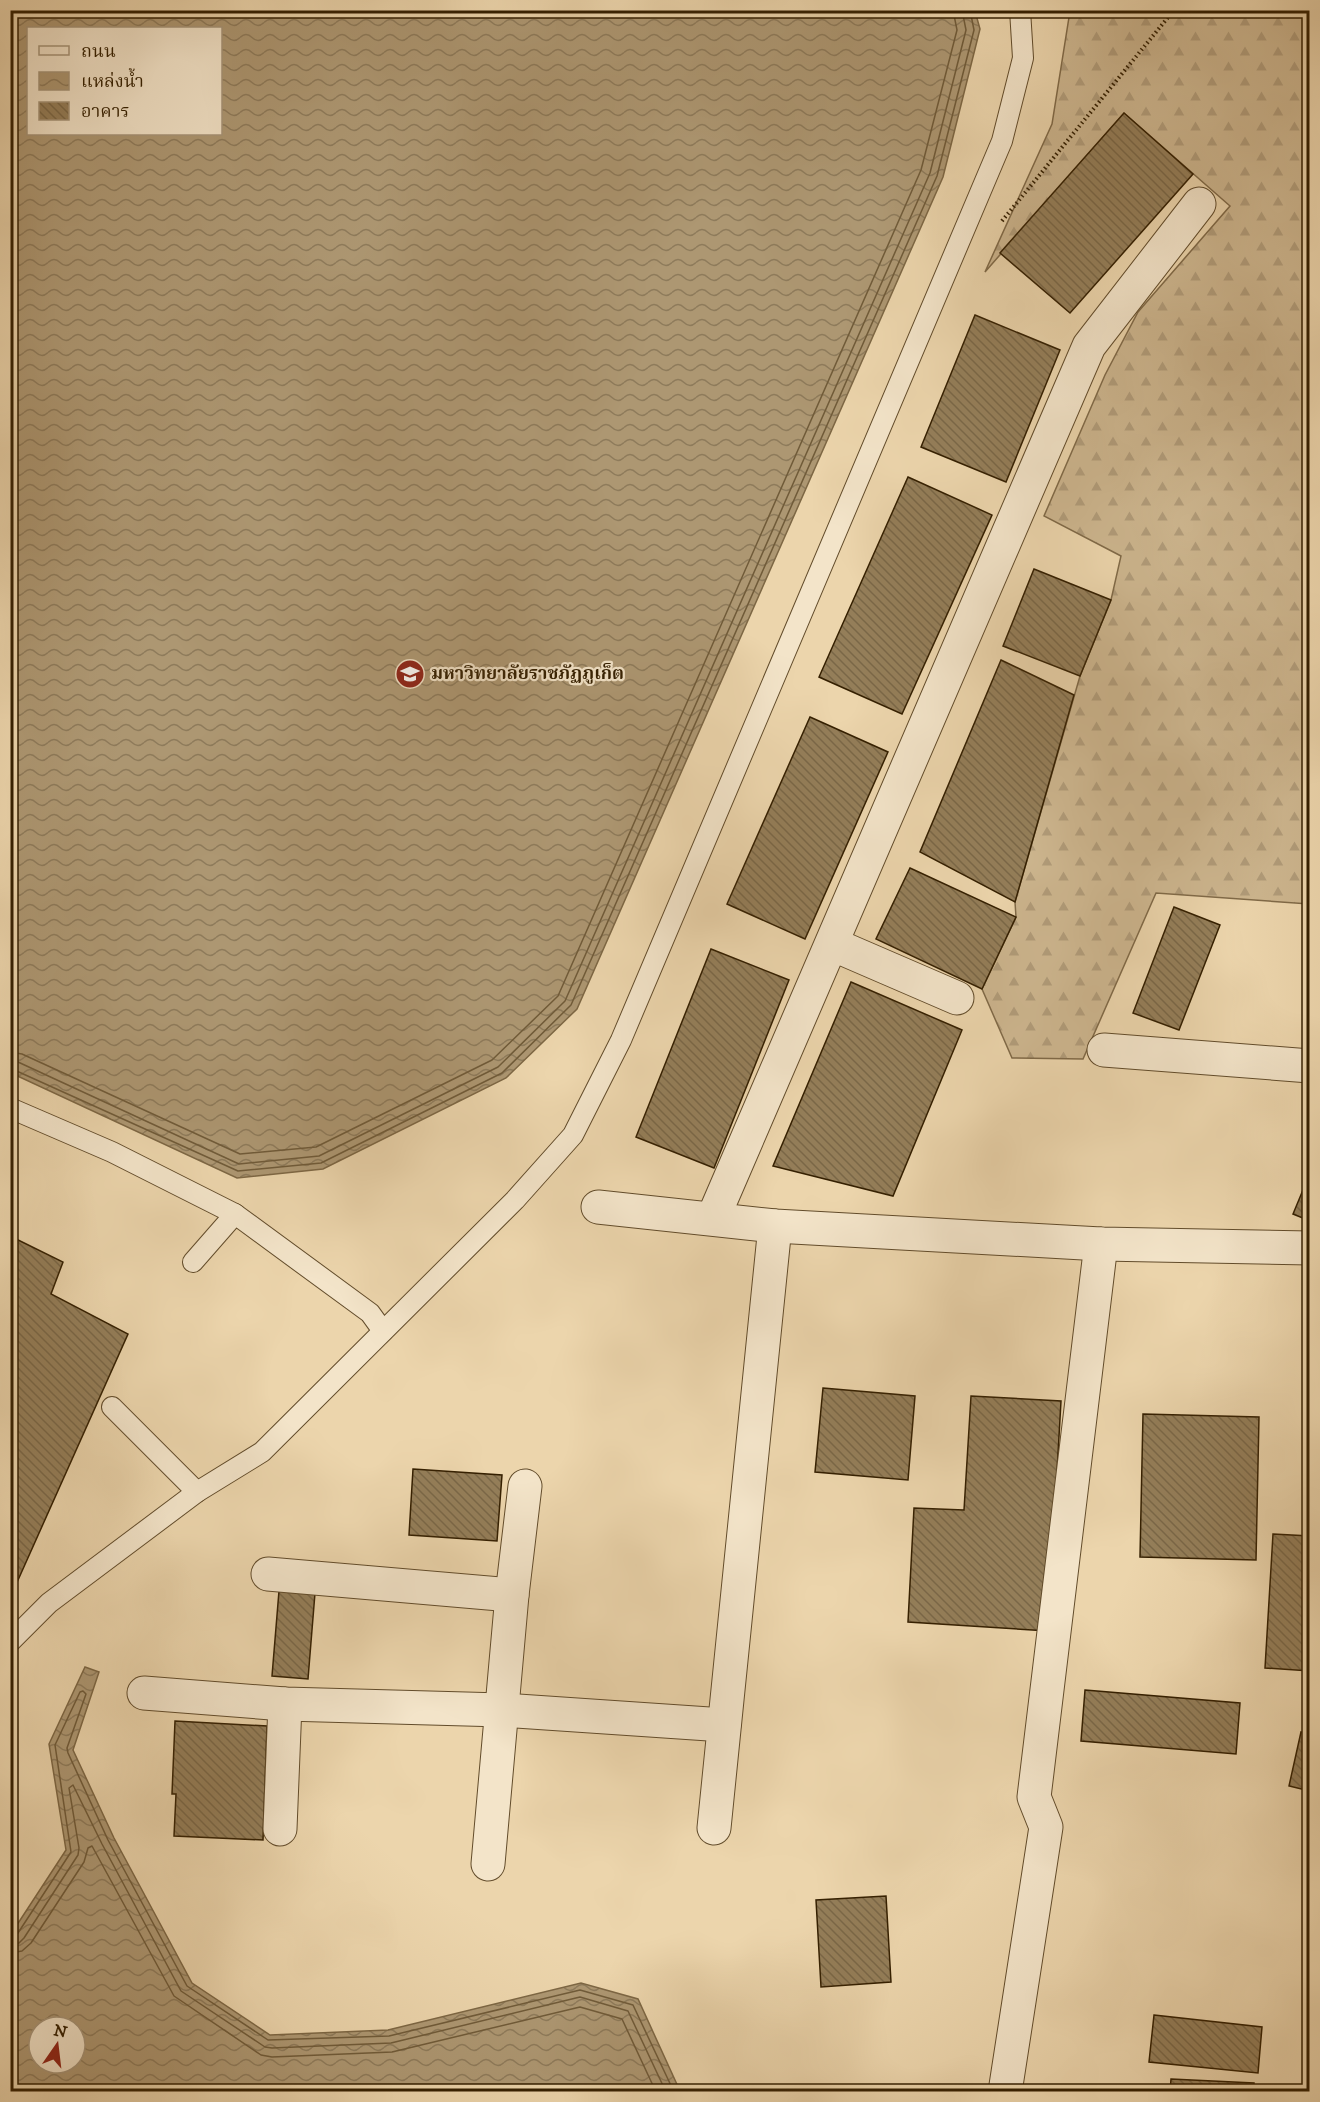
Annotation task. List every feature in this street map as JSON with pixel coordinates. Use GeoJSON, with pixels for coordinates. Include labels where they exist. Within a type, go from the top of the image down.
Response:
{"type":"FeatureCollection","features":[{"type":"Feature","properties":{"kind":"street"},"geometry":{"type":"LineString","coordinates":[[713,1218],[1089,346],[1199,204]]}},
{"type":"Feature","properties":{"kind":"street"},"geometry":{"type":"LineString","coordinates":[[832,944],[957,998]]}},
{"type":"Feature","properties":{"kind":"street"},"geometry":{"type":"LineString","coordinates":[[1104,1050],[1310,1066]]}},
{"type":"Feature","properties":{"kind":"street"},"geometry":{"type":"LineString","coordinates":[[598,1208],[775,1226],[1101,1244],[1310,1248]]}},
{"type":"Feature","properties":{"kind":"street"},"geometry":{"type":"LineString","coordinates":[[714,1828],[775,1226]]}},
{"type":"Feature","properties":{"kind":"street"},"geometry":{"type":"LineString","coordinates":[[1005,2091],[1046,1827],[1034,1797],[1101,1244]]}},
{"type":"Feature","properties":{"kind":"street"},"geometry":{"type":"LineString","coordinates":[[488,1864],[512,1595],[525,1486]]}},
{"type":"Feature","properties":{"kind":"street"},"geometry":{"type":"LineString","coordinates":[[268,1574],[512,1595]]}},
{"type":"Feature","properties":{"kind":"street"},"geometry":{"type":"LineString","coordinates":[[144,1693],[285,1704],[502,1710],[724,1725]]}},
{"type":"Feature","properties":{"kind":"street"},"geometry":{"type":"LineString","coordinates":[[280,1829],[285,1704]]}},
{"type":"Feature","properties":{"kind":"lane"},"geometry":{"type":"LineString","coordinates":[[10,1642],[49,1603],[197,1492],[262,1452],[515,1200],[573,1135],[621,1040],[1002,141],[1023,58],[1020,10]]}},
{"type":"Feature","properties":{"kind":"lane"},"geometry":{"type":"LineString","coordinates":[[10,1108],[112,1152],[235,1214],[370,1313],[383,1331]]}},
{"type":"Feature","properties":{"kind":"lane"},"geometry":{"type":"LineString","coordinates":[[193,1262],[235,1214]]}},
{"type":"Feature","properties":{"kind":"lane"},"geometry":{"type":"LineString","coordinates":[[112,1407],[197,1492]]}},
{"type":"Feature","properties":{"kind":"path"},"geometry":{"type":"LineString","coordinates":[[996,228],[1174,10]]}},
{"type":"Feature","properties":{"kind":"green space"},"geometry":{"type":"Polygon","coordinates":[[[1070,11],[1309,11],[1309,904],[1156,893],[1083,1059],[1012,1058],[982,989],[1016,917],[1015,902],[1080,676],[1111,600],[1121,556],[1044,516],[1105,375],[1138,312],[1230,206],[1124,113],[985,272],[1052,124],[1070,11]]]}},
{"type":"Feature","properties":{"kind":"water","name":"มหาวิทยาลัยราชภัฏภูเก็ต"},"geometry":{"type":"Polygon","coordinates":[[[11,10],[975,11],[980,29],[943,177],[577,1009],[506,1078],[323,1169],[237,1178],[11,1073],[11,10]]]}},
{"type":"Feature","properties":{"kind":"water"},"geometry":{"type":"Polygon","coordinates":[[[85,1667],[99,1672],[73,1750],[114,1838],[192,1983],[270,2035],[388,2030],[581,1983],[638,1999],[680,2091],[11,2091],[11,1934],[66,1850],[49,1744],[85,1667]]]}},
{"type":"Feature","properties":{"kind":"building"},"geometry":{"type":"Polygon","coordinates":[[[1124,113],[1193,174],[1070,313],[1000,253],[1124,113]]]}},
{"type":"Feature","properties":{"kind":"building"},"geometry":{"type":"Polygon","coordinates":[[[975,315],[1060,350],[1006,482],[921,447],[975,315]]]}},
{"type":"Feature","properties":{"kind":"building"},"geometry":{"type":"Polygon","coordinates":[[[908,477],[992,515],[902,714],[819,677],[908,477]]]}},
{"type":"Feature","properties":{"kind":"building"},"geometry":{"type":"Polygon","coordinates":[[[1034,569],[1111,600],[1080,676],[1003,646],[1034,569]]]}},
{"type":"Feature","properties":{"kind":"building"},"geometry":{"type":"Polygon","coordinates":[[[1001,660],[1074,695],[1015,902],[920,852],[1001,660]]]}},
{"type":"Feature","properties":{"kind":"building"},"geometry":{"type":"Polygon","coordinates":[[[810,717],[888,752],[805,939],[727,904],[810,717]]]}},
{"type":"Feature","properties":{"kind":"building"},"geometry":{"type":"Polygon","coordinates":[[[910,868],[1016,917],[982,989],[876,939],[910,868]]]}},
{"type":"Feature","properties":{"kind":"building"},"geometry":{"type":"Polygon","coordinates":[[[1174,907],[1220,925],[1179,1030],[1133,1013],[1174,907]]]}},
{"type":"Feature","properties":{"kind":"building"},"geometry":{"type":"Polygon","coordinates":[[[711,949],[789,980],[714,1168],[636,1137],[711,949]]]}},
{"type":"Feature","properties":{"kind":"building"},"geometry":{"type":"Polygon","coordinates":[[[851,982],[962,1030],[893,1196],[773,1166],[851,982]]]}},
{"type":"Feature","properties":{"kind":"building"},"geometry":{"type":"Polygon","coordinates":[[[1310,1173],[1310,1221],[1293,1214],[1310,1173]]]}},
{"type":"Feature","properties":{"kind":"building"},"geometry":{"type":"Polygon","coordinates":[[[10,1236],[63,1262],[51,1294],[128,1334],[10,1598],[10,1236]]]}},
{"type":"Feature","properties":{"kind":"building"},"geometry":{"type":"Polygon","coordinates":[[[823,1388],[915,1396],[908,1480],[815,1472],[823,1388]]]}},
{"type":"Feature","properties":{"kind":"building"},"geometry":{"type":"Polygon","coordinates":[[[971,1396],[1061,1401],[1048,1631],[908,1622],[914,1508],[964,1510],[971,1396]]]}},
{"type":"Feature","properties":{"kind":"building"},"geometry":{"type":"Polygon","coordinates":[[[1143,1414],[1259,1417],[1256,1560],[1140,1557],[1143,1414]]]}},
{"type":"Feature","properties":{"kind":"building"},"geometry":{"type":"Polygon","coordinates":[[[413,1469],[502,1475],[497,1541],[409,1535],[413,1469]]]}},
{"type":"Feature","properties":{"kind":"building"},"geometry":{"type":"Polygon","coordinates":[[[1273,1534],[1310,1536],[1310,1671],[1265,1668],[1273,1534]]]}},
{"type":"Feature","properties":{"kind":"building"},"geometry":{"type":"Polygon","coordinates":[[[279,1591],[315,1593],[308,1679],[272,1676],[279,1591]]]}},
{"type":"Feature","properties":{"kind":"building"},"geometry":{"type":"Polygon","coordinates":[[[1085,1690],[1240,1703],[1236,1754],[1081,1741],[1085,1690]]]}},
{"type":"Feature","properties":{"kind":"building"},"geometry":{"type":"Polygon","coordinates":[[[175,1721],[267,1726],[263,1840],[174,1836],[176,1794],[172,1794],[175,1721]]]}},
{"type":"Feature","properties":{"kind":"building"},"geometry":{"type":"Polygon","coordinates":[[[1301,1732],[1310,1734],[1310,1791],[1289,1786],[1301,1732]]]}},
{"type":"Feature","properties":{"kind":"building"},"geometry":{"type":"Polygon","coordinates":[[[886,1896],[891,1982],[821,1987],[816,1900],[886,1896]]]}},
{"type":"Feature","properties":{"kind":"building"},"geometry":{"type":"Polygon","coordinates":[[[1154,2015],[1262,2027],[1258,2073],[1149,2062],[1154,2015]]]}},
{"type":"Feature","properties":{"kind":"building"},"geometry":{"type":"Polygon","coordinates":[[[1171,2079],[1254,2083],[1254,2092],[1170,2092],[1171,2079]]]}},
{"type":"Feature","properties":{"kind":"place","name":"มหาวิทยาลัยราชภัฏภูเก็ต"},"geometry":{"type":"Point","coordinates":[410,674]}}]}
